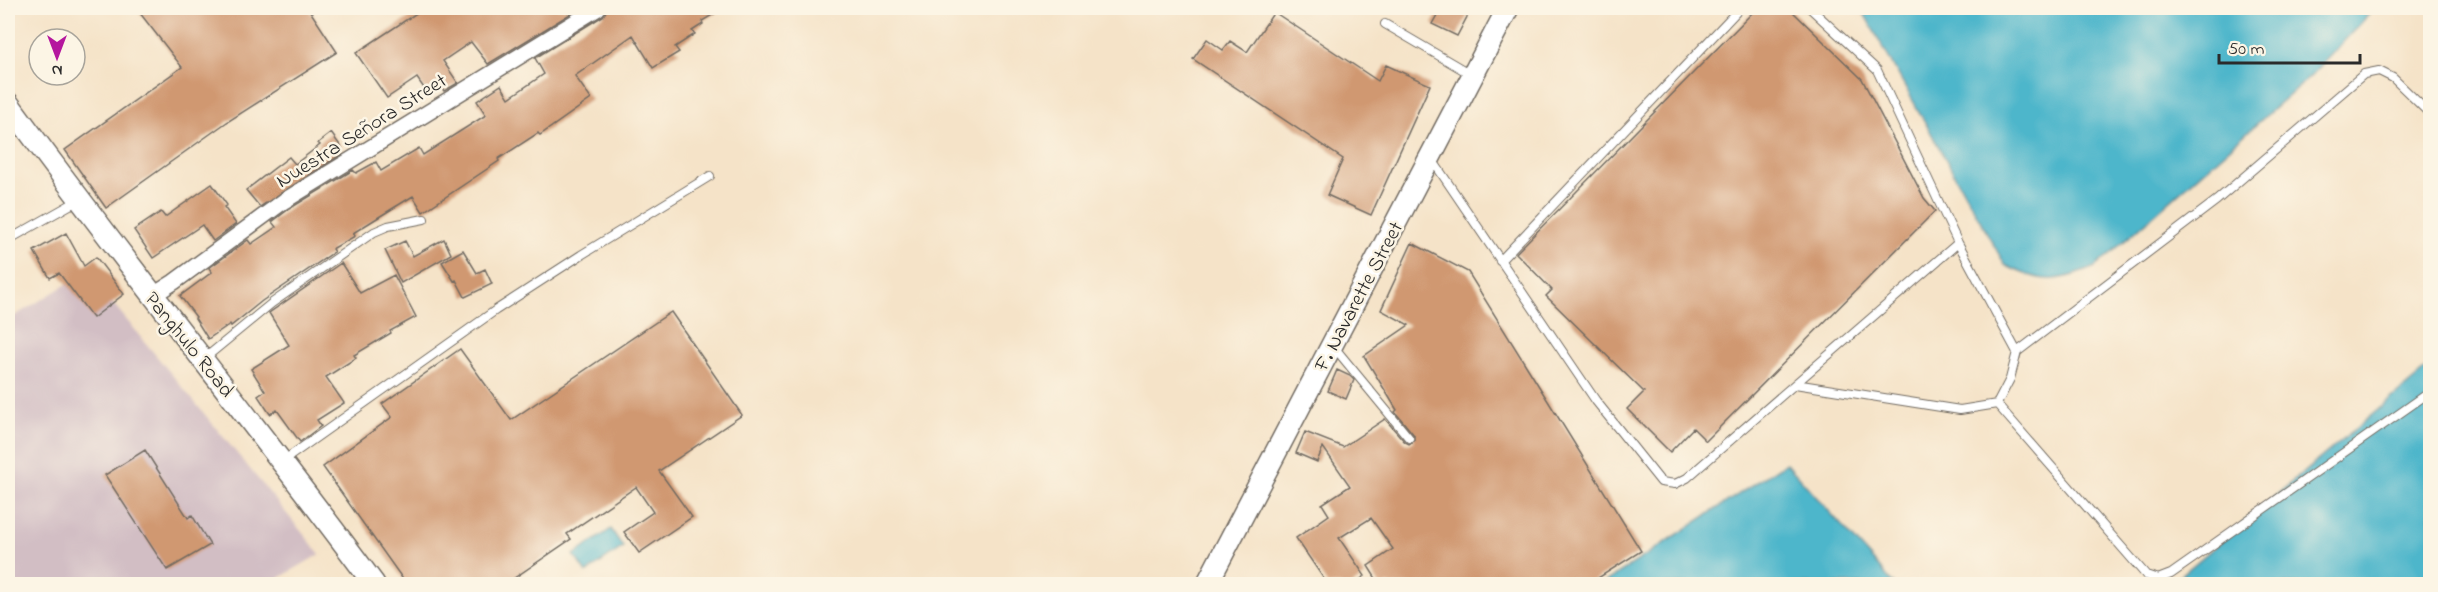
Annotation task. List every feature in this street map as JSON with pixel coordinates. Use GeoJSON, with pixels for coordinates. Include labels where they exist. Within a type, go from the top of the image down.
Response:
{"type":"FeatureCollection","features":[{"type":"Feature","properties":{"kind":"main road","name":"F. Navarette Street"},"geometry":{"type":"LineString","coordinates":[[1207,585],[1508,8]]}},
{"type":"Feature","properties":{"kind":"main road","name":"Panghulo Road"},"geometry":{"type":"LineString","coordinates":[[8,103],[152,296],[283,461],[374,585]]}},
{"type":"Feature","properties":{"kind":"street","name":"Nuestra Señora Street"},"geometry":{"type":"LineString","coordinates":[[152,296],[284,201],[598,8]]}},
{"type":"Feature","properties":{"kind":"lane"},"geometry":{"type":"LineString","coordinates":[[1500,261],[1740,8]]}},
{"type":"Feature","properties":{"kind":"lane"},"geometry":{"type":"LineString","coordinates":[[1810,8],[1877,70],[1958,243],[2017,352]]}},
{"type":"Feature","properties":{"kind":"lane"},"geometry":{"type":"LineString","coordinates":[[1385,24],[1473,75]]}},
{"type":"Feature","properties":{"kind":"lane"},"geometry":{"type":"LineString","coordinates":[[1997,404],[2010,379],[2017,352],[2217,200],[2364,74],[2379,71],[2393,78],[2430,114]]}},
{"type":"Feature","properties":{"kind":"lane"},"geometry":{"type":"LineString","coordinates":[[1430,157],[1596,402],[1661,482],[1675,484],[1687,478],[1958,243]]}},
{"type":"Feature","properties":{"kind":"lane"},"geometry":{"type":"LineString","coordinates":[[283,461],[496,310],[710,176]]}},
{"type":"Feature","properties":{"kind":"lane"},"geometry":{"type":"LineString","coordinates":[[8,240],[79,200]]}},
{"type":"Feature","properties":{"kind":"lane"},"geometry":{"type":"LineString","coordinates":[[202,360],[272,303],[374,232],[388,226],[424,219]]}},
{"type":"Feature","properties":{"kind":"lane"},"geometry":{"type":"LineString","coordinates":[[1332,345],[1409,438]]}},
{"type":"Feature","properties":{"kind":"lane"},"geometry":{"type":"LineString","coordinates":[[1795,384],[1960,410],[1997,404]]}},
{"type":"Feature","properties":{"kind":"lane"},"geometry":{"type":"LineString","coordinates":[[1997,404],[2146,575],[2158,579],[2171,574],[2430,392]]}},
{"type":"Feature","properties":{"kind":"shaded area"},"geometry":{"type":"Polygon","coordinates":[[[87,272],[320,554],[269,584],[8,584],[8,320],[87,272]]]}},
{"type":"Feature","properties":{"kind":"water"},"geometry":{"type":"Polygon","coordinates":[[[1861,8],[2375,8],[2311,76],[2095,267],[2070,276],[2050,279],[2029,276],[2005,265],[1861,8]]]}},
{"type":"Feature","properties":{"kind":"water"},"geometry":{"type":"Polygon","coordinates":[[[2430,366],[2430,584],[2174,584],[2173,582],[2430,366]]]}},
{"type":"Feature","properties":{"kind":"water"},"geometry":{"type":"Polygon","coordinates":[[[1786,463],[1894,584],[1602,584],[1786,463]]]}},
{"type":"Feature","properties":{"kind":"water"},"geometry":{"type":"Polygon","coordinates":[[[611,529],[623,547],[586,573],[574,555],[611,529]]]}},
{"type":"Feature","properties":{"kind":"building"},"geometry":{"type":"Polygon","coordinates":[[[136,8],[308,8],[337,52],[227,122],[106,208],[65,150],[182,67],[136,8]]]}},
{"type":"Feature","properties":{"kind":"building"},"geometry":{"type":"Polygon","coordinates":[[[424,8],[580,8],[488,64],[471,42],[443,61],[458,83],[444,91],[439,83],[426,91],[417,78],[387,98],[356,53],[424,8]]]}},
{"type":"Feature","properties":{"kind":"building"},"geometry":{"type":"Polygon","coordinates":[[[608,8],[724,8],[702,21],[703,24],[692,31],[695,34],[675,47],[679,52],[653,68],[633,35],[575,76],[591,99],[540,135],[538,133],[498,159],[499,161],[423,212],[413,196],[353,233],[355,236],[332,249],[334,252],[262,301],[231,326],[230,324],[208,339],[196,317],[180,296],[212,272],[209,268],[248,240],[251,244],[276,227],[272,222],[289,209],[353,170],[356,173],[376,162],[381,171],[419,148],[423,155],[486,115],[477,101],[501,85],[509,98],[544,74],[535,58],[603,16],[608,8]]]}},
{"type":"Feature","properties":{"kind":"building"},"geometry":{"type":"Polygon","coordinates":[[[1441,8],[1453,8],[1468,15],[1457,36],[1432,24],[1441,8]]]}},
{"type":"Feature","properties":{"kind":"building"},"geometry":{"type":"Polygon","coordinates":[[[1757,8],[1789,8],[1862,79],[1924,198],[1935,211],[1706,441],[1693,428],[1670,452],[1627,409],[1644,392],[1546,296],[1552,290],[1516,253],[1757,8]]]}},
{"type":"Feature","properties":{"kind":"building"},"geometry":{"type":"Polygon","coordinates":[[[1274,12],[1378,81],[1386,65],[1430,85],[1371,215],[1327,195],[1343,159],[1193,59],[1207,39],[1223,50],[1230,41],[1247,52],[1274,12]]]}},
{"type":"Feature","properties":{"kind":"building"},"geometry":{"type":"Polygon","coordinates":[[[331,133],[342,148],[339,150],[342,154],[260,207],[246,190],[289,157],[295,164],[320,145],[318,143],[331,133]]]}},
{"type":"Feature","properties":{"kind":"building"},"geometry":{"type":"Polygon","coordinates":[[[212,184],[227,205],[224,207],[236,224],[213,241],[202,225],[153,258],[134,230],[161,212],[165,217],[212,184]]]}},
{"type":"Feature","properties":{"kind":"building"},"geometry":{"type":"Polygon","coordinates":[[[66,233],[84,266],[96,257],[124,294],[93,318],[59,273],[50,278],[34,251],[66,233]]]}},
{"type":"Feature","properties":{"kind":"building"},"geometry":{"type":"Polygon","coordinates":[[[444,239],[451,254],[401,283],[385,250],[405,241],[413,256],[444,239]]]}},
{"type":"Feature","properties":{"kind":"building"},"geometry":{"type":"Polygon","coordinates":[[[1412,243],[1468,272],[1641,551],[1587,585],[1380,585],[1368,566],[1393,549],[1371,518],[1339,538],[1365,576],[1352,585],[1328,585],[1296,538],[1329,515],[1322,504],[1350,486],[1323,447],[1317,462],[1296,453],[1305,432],[1343,447],[1385,419],[1405,442],[1409,444],[1414,441],[1414,435],[1395,412],[1397,410],[1364,356],[1409,325],[1381,310],[1412,243]]]}},
{"type":"Feature","properties":{"kind":"building"},"geometry":{"type":"Polygon","coordinates":[[[463,250],[477,273],[485,269],[492,284],[465,297],[456,280],[454,281],[442,262],[463,250]]]}},
{"type":"Feature","properties":{"kind":"building"},"geometry":{"type":"Polygon","coordinates":[[[341,263],[360,293],[394,275],[416,317],[354,355],[356,358],[326,377],[344,403],[317,420],[321,426],[300,442],[277,410],[270,414],[258,396],[265,391],[251,369],[289,345],[269,313],[341,263]]]}},
{"type":"Feature","properties":{"kind":"building"},"geometry":{"type":"Polygon","coordinates":[[[671,312],[742,415],[659,471],[692,517],[639,553],[624,532],[653,512],[636,487],[567,534],[571,539],[504,585],[407,585],[323,467],[392,417],[382,404],[460,349],[511,420],[671,312]]]}},
{"type":"Feature","properties":{"kind":"building"},"geometry":{"type":"Polygon","coordinates":[[[1337,370],[1354,380],[1346,399],[1328,391],[1337,370]]]}},
{"type":"Feature","properties":{"kind":"building"},"geometry":{"type":"Polygon","coordinates":[[[145,450],[188,518],[192,515],[210,545],[167,570],[105,475],[145,450]]]}}]}
